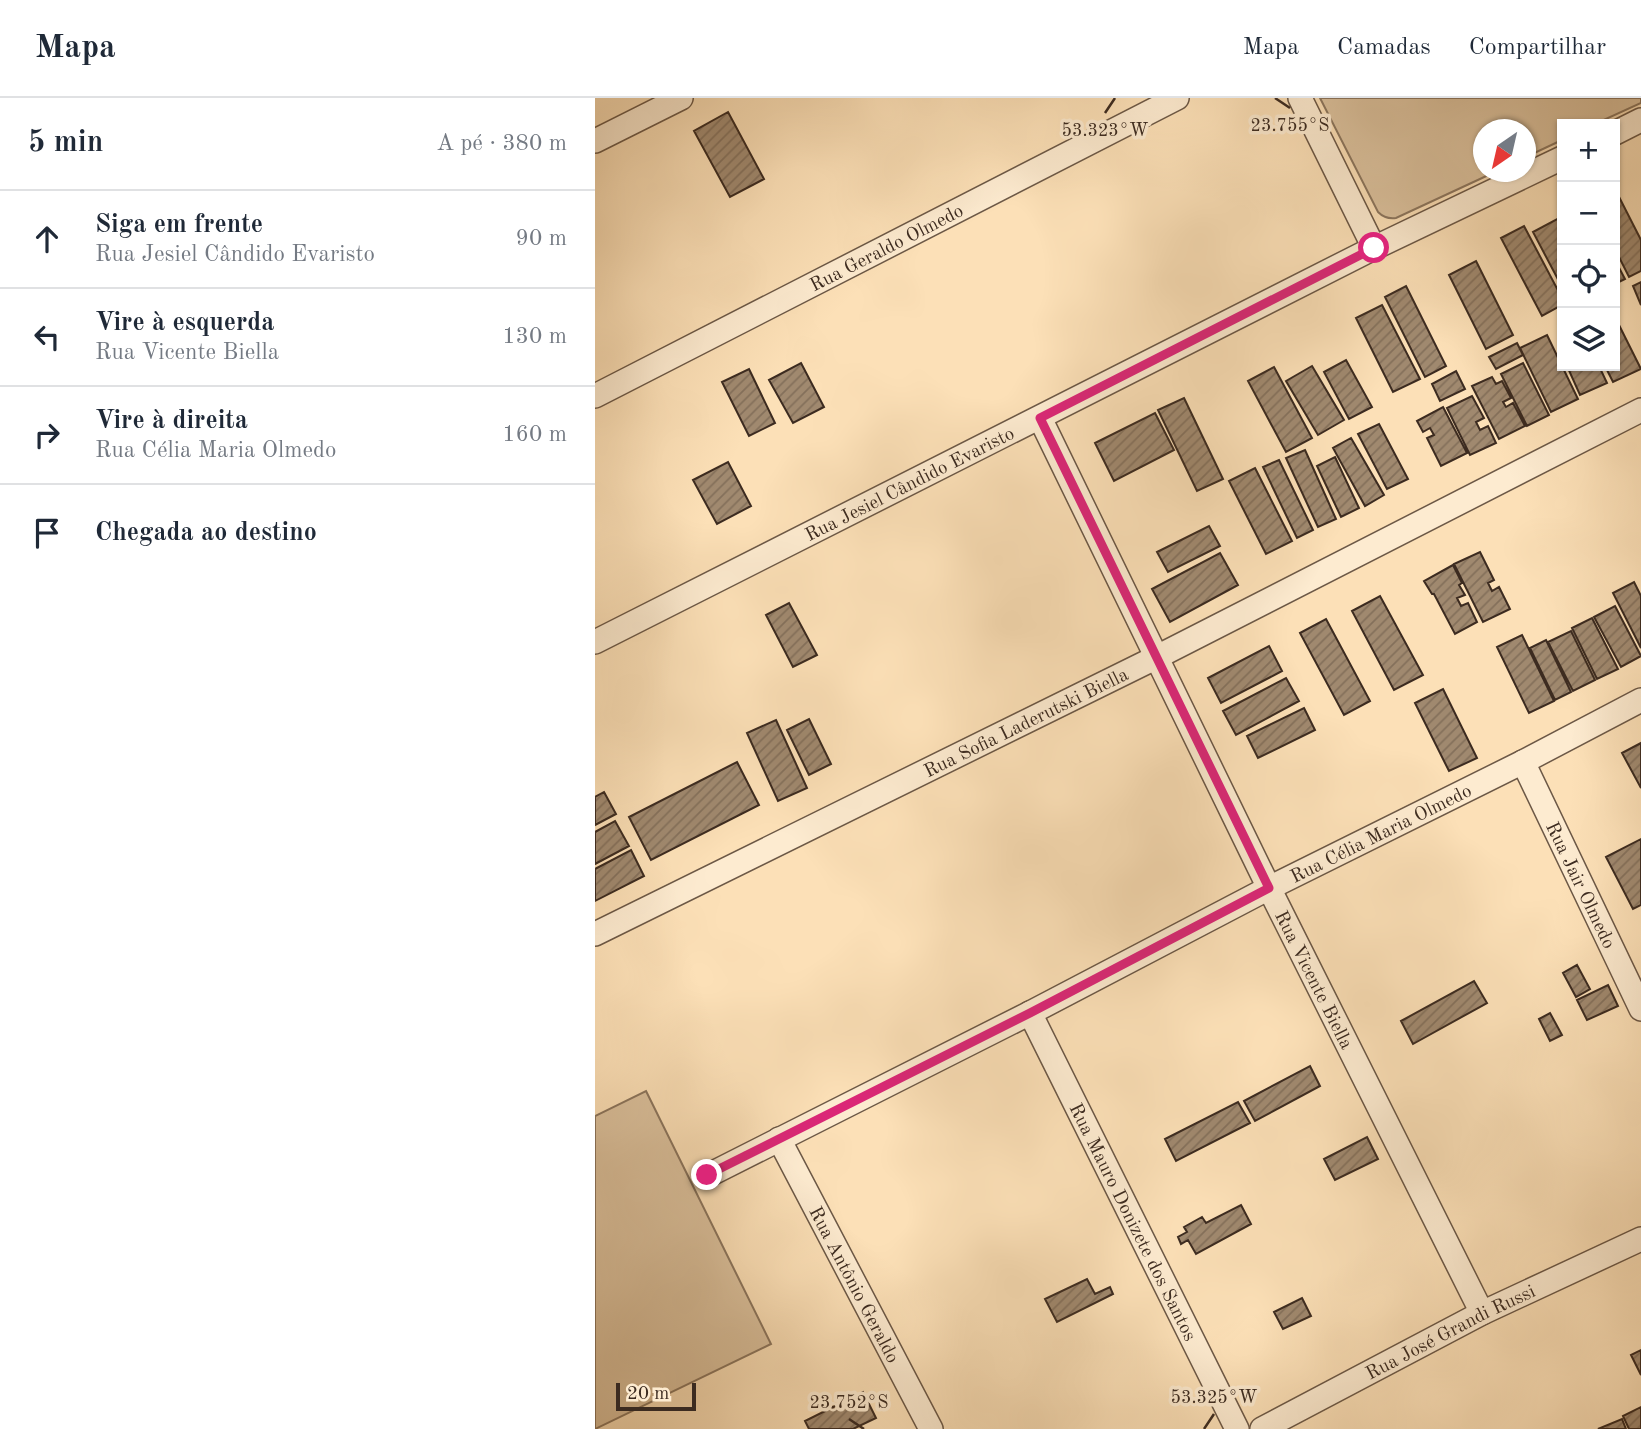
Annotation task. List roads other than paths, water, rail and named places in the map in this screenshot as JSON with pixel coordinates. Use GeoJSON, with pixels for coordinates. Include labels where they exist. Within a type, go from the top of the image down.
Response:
{"type":"FeatureCollection","features":[{"type":"Feature","properties":{"kind":"street"},"geometry":{"type":"LineString","coordinates":[[595,141],[681,98]]}},
{"type":"Feature","properties":{"kind":"street","name":"Rua Geraldo Olmedo"},"geometry":{"type":"LineString","coordinates":[[595,396],[1177,98]]}},
{"type":"Feature","properties":{"kind":"street"},"geometry":{"type":"LineString","coordinates":[[1300,98],[1374,248]]}},
{"type":"Feature","properties":{"kind":"street"},"geometry":{"type":"LineString","coordinates":[[1620,130],[1641,120]]}},
{"type":"Feature","properties":{"kind":"street","name":"Rua Jesiel Cândido Evaristo"},"geometry":{"type":"LineString","coordinates":[[595,642],[1374,248],[1557,160]]}},
{"type":"Feature","properties":{"kind":"street","name":"Rua Sofia Laderutski Biella"},"geometry":{"type":"LineString","coordinates":[[595,934],[1157,657],[1641,410]]}},
{"type":"Feature","properties":{"kind":"street","name":"Rua Vicente Biella"},"geometry":{"type":"LineString","coordinates":[[1040,418],[1269,888],[1482,1313]]}},
{"type":"Feature","properties":{"kind":"street","name":"Rua Célia Maria Olmedo"},"geometry":{"type":"LineString","coordinates":[[707,1175],[1641,700]]}},
{"type":"Feature","properties":{"kind":"street","name":"Rua Jair Olmedo"},"geometry":{"type":"LineString","coordinates":[[1523,762],[1641,1009]]}},
{"type":"Feature","properties":{"kind":"street","name":"Rua Mauro Donizete dos Santos"},"geometry":{"type":"LineString","coordinates":[[1030,1013],[1237,1429]]}},
{"type":"Feature","properties":{"kind":"street","name":"Rua Antônio Geraldo"},"geometry":{"type":"LineString","coordinates":[[779,1139],[930,1429]]}},
{"type":"Feature","properties":{"kind":"street","name":"Rua José Grandi Russi"},"geometry":{"type":"LineString","coordinates":[[1262,1429],[1482,1313],[1641,1239]]}}]}
